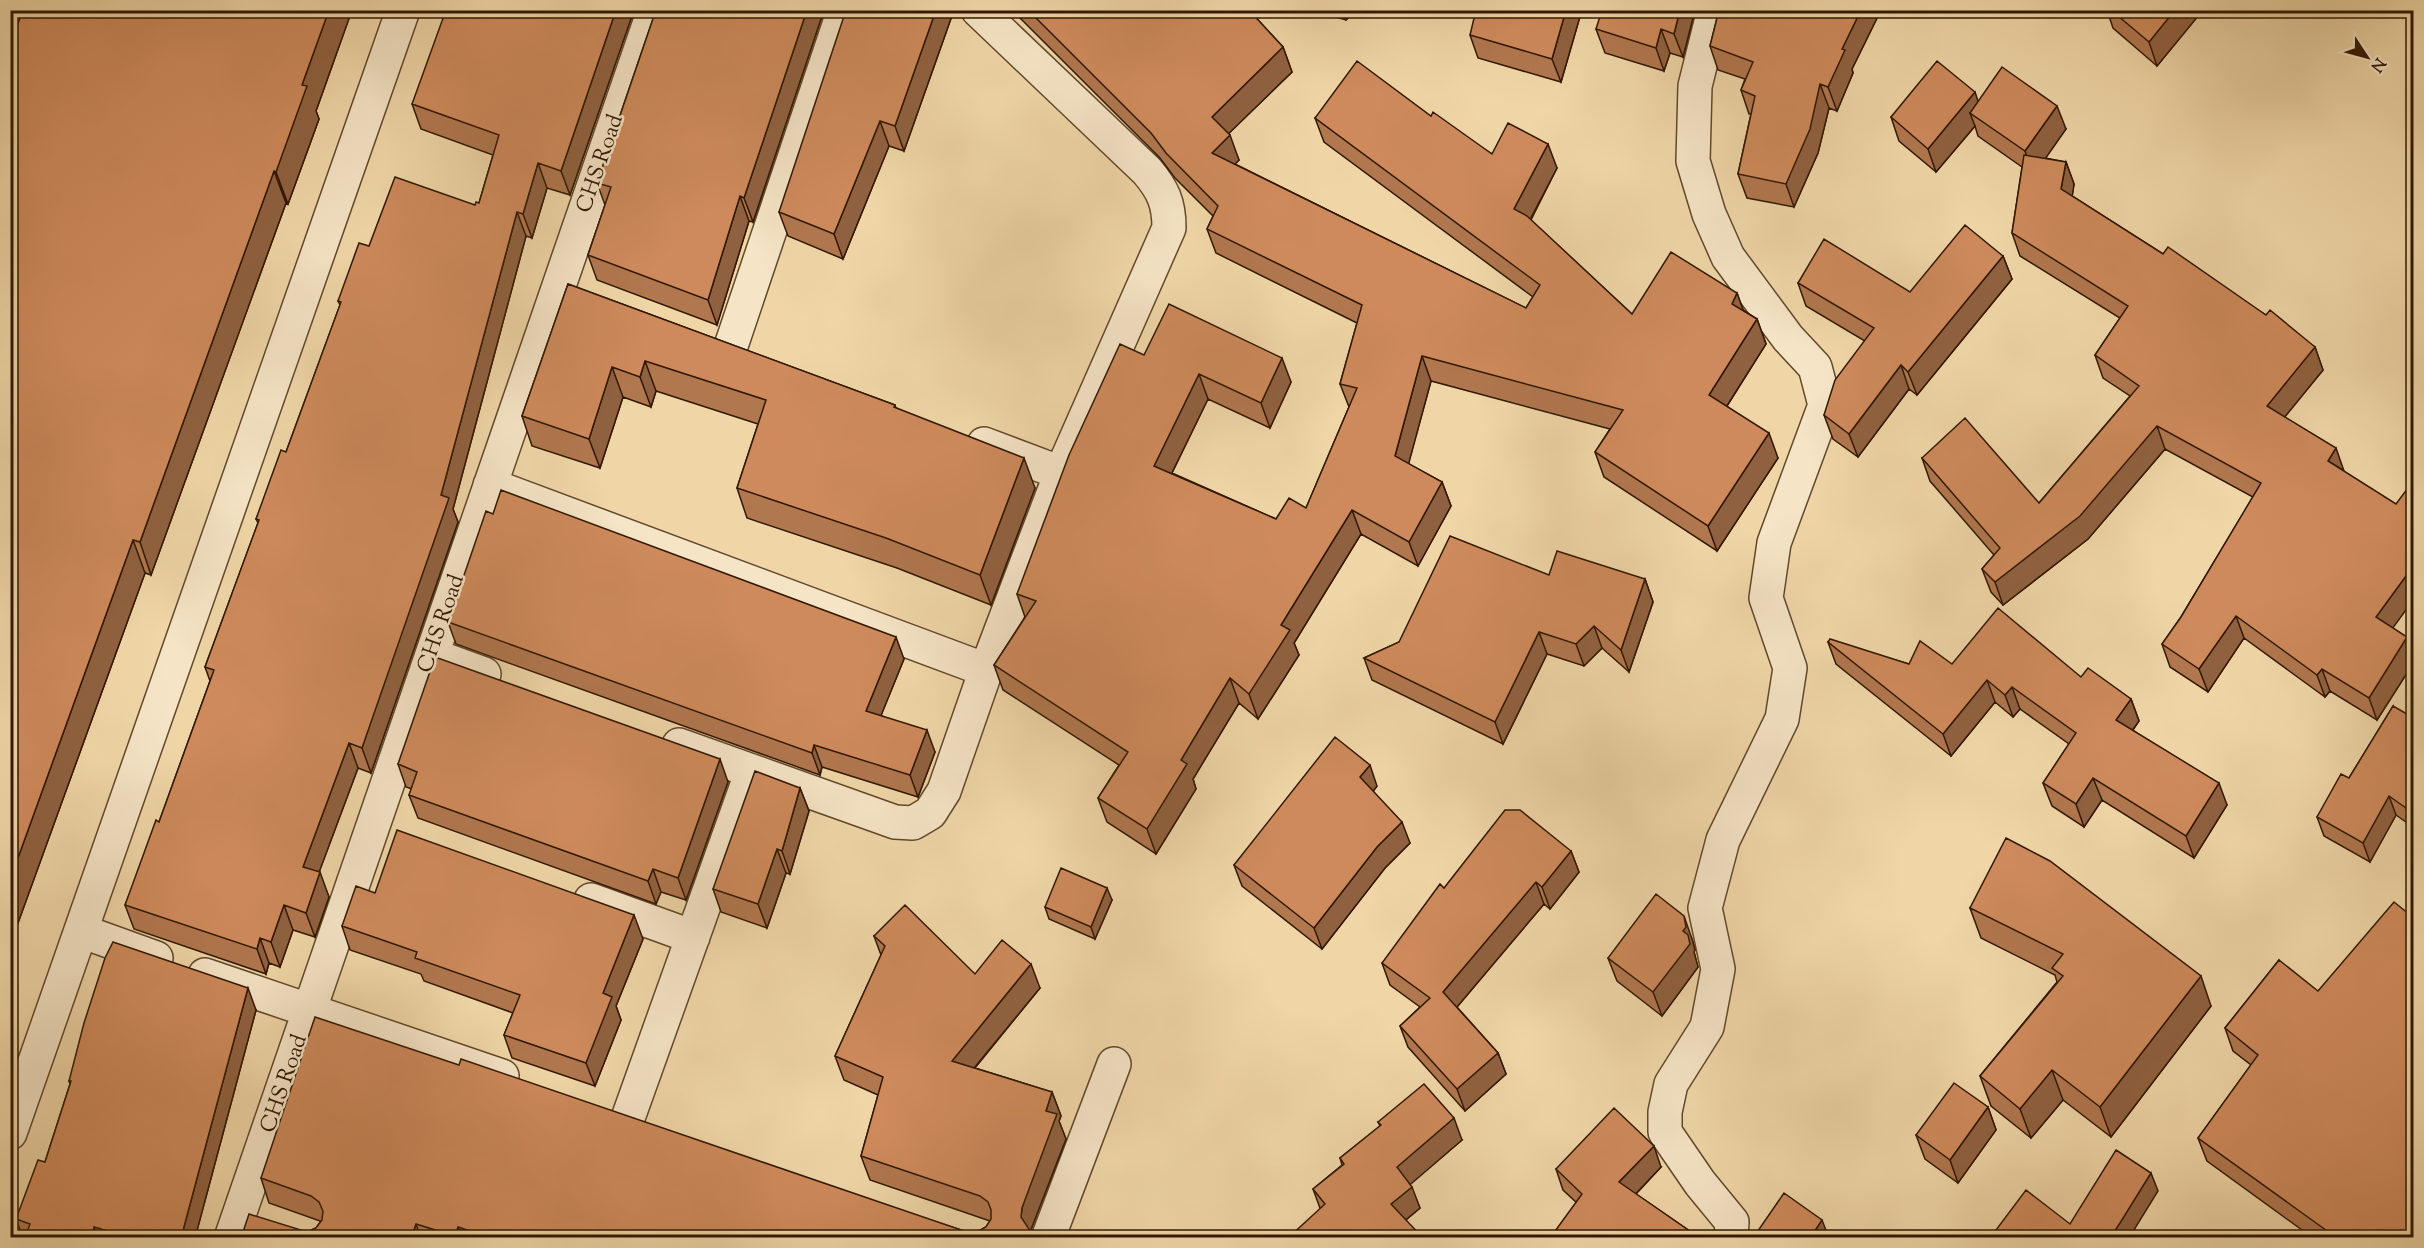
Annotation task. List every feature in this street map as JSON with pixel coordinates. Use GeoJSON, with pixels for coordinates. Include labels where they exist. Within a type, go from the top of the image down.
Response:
{"type":"FeatureCollection","features":[{"type":"Feature","properties":{"kind":"street"},"geometry":{"type":"LineString","coordinates":[[10,1133],[404,10]]}},
{"type":"Feature","properties":{"kind":"street","name":"CHS Road"},"geometry":{"type":"LineString","coordinates":[[236,1225],[654,10]]}},
{"type":"Feature","properties":{"kind":"street"},"geometry":{"type":"LineString","coordinates":[[730,349],[844,10]]}},
{"type":"Feature","properties":{"kind":"street"},"geometry":{"type":"LineString","coordinates":[[652,735],[896,822],[913,823],[930,813],[944,790],[986,670],[1061,473],[1169,228],[1169,206],[1162,189],[1147,171],[978,10]]}},
{"type":"Feature","properties":{"kind":"street"},"geometry":{"type":"LineString","coordinates":[[1714,10],[1695,86],[1693,161],[1709,214],[1728,257],[1788,338],[1815,367],[1825,405],[1774,543],[1766,598],[1790,669],[1782,719],[1723,840],[1705,908],[1718,969],[1707,1027],[1671,1084],[1665,1112],[1665,1132],[1700,1183],[1731,1222],[1731,1238]]}},
{"type":"Feature","properties":{"kind":"street"},"geometry":{"type":"LineString","coordinates":[[559,286],[591,298]]}},
{"type":"Feature","properties":{"kind":"street"},"geometry":{"type":"LineString","coordinates":[[698,337],[763,362]]}},
{"type":"Feature","properties":{"kind":"street"},"geometry":{"type":"LineString","coordinates":[[950,432],[1061,473]]}},
{"type":"Feature","properties":{"kind":"street"},"geometry":{"type":"LineString","coordinates":[[490,485],[986,670]]}},
{"type":"Feature","properties":{"kind":"street"},"geometry":{"type":"LineString","coordinates":[[432,655],[509,683]]}},
{"type":"Feature","properties":{"kind":"street"},"geometry":{"type":"LineString","coordinates":[[628,1118],[752,771]]}},
{"type":"Feature","properties":{"kind":"street"},"geometry":{"type":"LineString","coordinates":[[374,822],[407,834]]}},
{"type":"Feature","properties":{"kind":"street"},"geometry":{"type":"LineString","coordinates":[[561,889],[693,937]]}},
{"type":"Feature","properties":{"kind":"street"},"geometry":{"type":"LineString","coordinates":[[81,932],[533,1086]]}},
{"type":"Feature","properties":{"kind":"street"},"geometry":{"type":"LineString","coordinates":[[1048,1238],[1114,1064]]}},
{"type":"Feature","properties":{"kind":"street"},"geometry":{"type":"LineString","coordinates":[[596,1107],[662,1130]]}},
{"type":"Feature","properties":{"kind":"street"},"geometry":{"type":"LineString","coordinates":[[236,1225],[271,1223]]}},
{"type":"Feature","properties":{"kind":"building"},"geometry":{"type":"Polygon","coordinates":[[[23,10],[329,10],[302,85],[307,86],[276,172],[274,171],[140,542],[133,540],[10,880],[10,76],[15,64],[10,63],[10,45],[23,10]]]}},
{"type":"Feature","properties":{"kind":"building"},"geometry":{"type":"Polygon","coordinates":[[[446,10],[616,10],[561,171],[538,163],[523,214],[517,212],[441,495],[449,498],[362,748],[349,743],[303,867],[320,872],[306,913],[284,905],[271,942],[260,938],[257,949],[125,905],[156,820],[159,822],[214,670],[205,667],[259,520],[256,519],[281,450],[286,452],[341,302],[338,301],[359,243],[369,246],[395,177],[475,205],[476,202],[479,203],[499,135],[412,104],[446,10]]]}},
{"type":"Feature","properties":{"kind":"building"},"geometry":{"type":"Polygon","coordinates":[[[656,10],[807,10],[744,198],[740,196],[708,300],[588,255],[611,187],[597,183],[656,10]]]}},
{"type":"Feature","properties":{"kind":"building"},"geometry":{"type":"Polygon","coordinates":[[[846,10],[936,10],[895,126],[880,121],[834,234],[779,212],[846,10]]]}},
{"type":"Feature","properties":{"kind":"building"},"geometry":{"type":"Polygon","coordinates":[[[1028,10],[1249,10],[1283,47],[1212,117],[1230,135],[1212,153],[1526,308],[1540,285],[1315,118],[1357,61],[1431,116],[1433,112],[1492,154],[1508,123],[1548,144],[1514,209],[1527,216],[1632,314],[1671,252],[1737,293],[1732,304],[1757,319],[1709,395],[1769,433],[1708,526],[1595,452],[1623,410],[1422,356],[1395,456],[1442,482],[1409,542],[1352,510],[1281,625],[1290,630],[1249,694],[1230,678],[1181,760],[1187,764],[1147,829],[1098,798],[1128,752],[994,665],[1036,601],[1017,594],[1069,455],[1120,344],[1144,355],[1169,304],[1282,358],[1261,403],[1199,374],[1154,466],[1276,519],[1289,498],[1306,508],[1357,388],[1340,384],[1362,305],[1207,229],[1218,206],[1166,153],[1151,133],[1028,10]]]}},
{"type":"Feature","properties":{"kind":"building"},"geometry":{"type":"Polygon","coordinates":[[[1476,10],[1566,10],[1552,59],[1470,35],[1476,10]]]}},
{"type":"Feature","properties":{"kind":"building"},"geometry":{"type":"Polygon","coordinates":[[[1602,10],[1680,10],[1674,34],[1661,29],[1656,48],[1596,29],[1602,10]]]}},
{"type":"Feature","properties":{"kind":"building"},"geometry":{"type":"Polygon","coordinates":[[[1719,10],[1861,10],[1842,49],[1845,50],[1828,87],[1820,84],[1810,129],[1786,184],[1738,174],[1755,96],[1741,90],[1753,62],[1710,46],[1719,10]]]}},
{"type":"Feature","properties":{"kind":"building"},"geometry":{"type":"Polygon","coordinates":[[[2111,10],[2175,10],[2149,42],[2111,10]]]}},
{"type":"Feature","properties":{"kind":"building"},"geometry":{"type":"Polygon","coordinates":[[[1937,61],[1975,92],[1928,149],[1891,117],[1937,61]]]}},
{"type":"Feature","properties":{"kind":"building"},"geometry":{"type":"Polygon","coordinates":[[[2002,67],[2057,106],[2025,151],[1970,113],[2002,67]]]}},
{"type":"Feature","properties":{"kind":"building"},"geometry":{"type":"Polygon","coordinates":[[[2024,155],[2066,162],[2061,189],[2163,254],[2168,247],[2266,315],[2270,310],[2315,347],[2267,406],[2336,448],[2328,461],[2396,504],[2414,480],[2414,565],[2376,617],[2407,637],[2369,698],[2322,669],[2317,675],[2236,616],[2199,669],[2162,644],[2181,617],[2261,483],[2157,426],[2080,516],[1995,582],[1982,569],[2000,548],[1922,458],[1965,418],[2039,503],[2139,386],[2095,355],[2128,306],[2012,233],[2024,155]]]}},
{"type":"Feature","properties":{"kind":"building"},"geometry":{"type":"Polygon","coordinates":[[[1965,225],[2003,256],[1908,372],[1901,365],[1849,434],[1824,415],[1835,380],[1874,328],[1798,283],[1824,239],[1910,292],[1965,225]]]}},
{"type":"Feature","properties":{"kind":"building"},"geometry":{"type":"Polygon","coordinates":[[[568,284],[895,405],[894,407],[1024,458],[980,575],[886,538],[737,488],[766,400],[645,361],[640,377],[612,367],[589,439],[522,416],[568,284]]]}},
{"type":"Feature","properties":{"kind":"building"},"geometry":{"type":"Polygon","coordinates":[[[501,490],[896,637],[866,711],[927,730],[910,775],[814,745],[812,753],[448,622],[486,511],[493,514],[501,490]]]}},
{"type":"Feature","properties":{"kind":"building"},"geometry":{"type":"Polygon","coordinates":[[[1450,536],[1549,575],[1557,551],[1645,579],[1621,650],[1594,626],[1576,644],[1539,632],[1495,722],[1364,658],[1399,642],[1450,536]]]}},
{"type":"Feature","properties":{"kind":"building"},"geometry":{"type":"Polygon","coordinates":[[[1998,608],[2081,677],[2088,668],[2131,699],[2116,720],[2219,783],[2186,836],[2093,778],[2076,804],[2043,783],[2076,733],[2012,687],[2005,695],[1987,680],[1943,734],[1828,642],[1830,639],[1909,664],[1920,641],[1952,664],[1998,608]]]}},
{"type":"Feature","properties":{"kind":"building"},"geometry":{"type":"Polygon","coordinates":[[[435,657],[720,759],[678,878],[653,869],[648,881],[409,795],[417,772],[398,764],[435,657]]]}},
{"type":"Feature","properties":{"kind":"building"},"geometry":{"type":"Polygon","coordinates":[[[2393,706],[2414,718],[2414,796],[2406,808],[2389,796],[2363,843],[2317,817],[2341,774],[2349,778],[2393,706]]]}},
{"type":"Feature","properties":{"kind":"building"},"geometry":{"type":"Polygon","coordinates":[[[1335,737],[1370,765],[1360,777],[1402,822],[1377,847],[1314,928],[1234,865],[1335,737]]]}},
{"type":"Feature","properties":{"kind":"building"},"geometry":{"type":"Polygon","coordinates":[[[755,771],[800,788],[782,851],[777,849],[758,904],[713,889],[755,771]]]}},
{"type":"Feature","properties":{"kind":"building"},"geometry":{"type":"Polygon","coordinates":[[[1505,810],[1520,810],[1571,851],[1542,887],[1536,882],[1443,992],[1498,1053],[1457,1089],[1400,1026],[1430,998],[1382,963],[1440,884],[1444,888],[1505,810]]]}},
{"type":"Feature","properties":{"kind":"building"},"geometry":{"type":"Polygon","coordinates":[[[397,830],[634,915],[603,993],[612,997],[586,1063],[504,1035],[520,995],[415,958],[417,952],[342,926],[356,886],[375,893],[397,830]]]}},
{"type":"Feature","properties":{"kind":"building"},"geometry":{"type":"Polygon","coordinates":[[[2006,838],[2050,861],[2201,976],[2100,1107],[2052,1070],[2020,1109],[1980,1076],[2063,976],[2052,968],[2063,954],[1970,908],[2006,838]]]}},
{"type":"Feature","properties":{"kind":"building"},"geometry":{"type":"Polygon","coordinates":[[[1061,868],[1107,888],[1091,927],[1045,907],[1061,868]]]}},
{"type":"Feature","properties":{"kind":"building"},"geometry":{"type":"Polygon","coordinates":[[[1656,894],[1684,916],[1686,927],[1683,931],[1688,935],[1690,944],[1653,992],[1608,958],[1656,894]]]}},
{"type":"Feature","properties":{"kind":"building"},"geometry":{"type":"Polygon","coordinates":[[[2394,902],[2414,918],[2414,1238],[2337,1238],[2198,1138],[2258,1055],[2225,1028],[2279,960],[2318,991],[2394,902]]]}},
{"type":"Feature","properties":{"kind":"building"},"geometry":{"type":"Polygon","coordinates":[[[905,905],[975,974],[1002,940],[1031,964],[952,1061],[1052,1092],[1046,1111],[1057,1114],[1022,1208],[1021,1217],[1029,1229],[1026,1238],[771,1238],[765,1236],[764,1238],[491,1238],[458,1227],[455,1236],[416,1224],[411,1238],[241,1238],[249,1214],[307,1232],[316,1228],[322,1220],[323,1211],[319,1202],[311,1196],[261,1178],[315,1017],[459,1065],[461,1059],[967,1232],[977,1232],[986,1227],[991,1219],[988,1202],[980,1196],[861,1156],[883,1077],[835,1056],[885,946],[874,936],[905,905]]]}},
{"type":"Feature","properties":{"kind":"building"},"geometry":{"type":"Polygon","coordinates":[[[113,942],[248,988],[181,1238],[132,1238],[94,1227],[91,1238],[25,1238],[30,1224],[16,1219],[38,1160],[45,1162],[71,1081],[69,1081],[84,1023],[105,958],[113,942]]]}},
{"type":"Feature","properties":{"kind":"building"},"geometry":{"type":"Polygon","coordinates":[[[1954,1083],[1988,1107],[1950,1160],[1916,1135],[1954,1083]]]}},
{"type":"Feature","properties":{"kind":"building"},"geometry":{"type":"Polygon","coordinates":[[[1424,1084],[1454,1118],[1397,1167],[1412,1187],[1391,1204],[1423,1238],[1288,1238],[1325,1204],[1313,1189],[1344,1164],[1340,1158],[1381,1125],[1378,1122],[1424,1084]]]}},
{"type":"Feature","properties":{"kind":"building"},"geometry":{"type":"Polygon","coordinates":[[[1614,1108],[1654,1146],[1619,1182],[1694,1234],[1691,1238],[1550,1238],[1582,1194],[1556,1169],[1614,1108]]]}},
{"type":"Feature","properties":{"kind":"building"},"geometry":{"type":"Polygon","coordinates":[[[2116,1150],[2151,1173],[2110,1238],[1990,1238],[2026,1190],[2070,1224],[2116,1150]]]}},
{"type":"Feature","properties":{"kind":"building"},"geometry":{"type":"Polygon","coordinates":[[[1784,1193],[1822,1220],[1810,1238],[1753,1238],[1784,1193]]]}}]}
